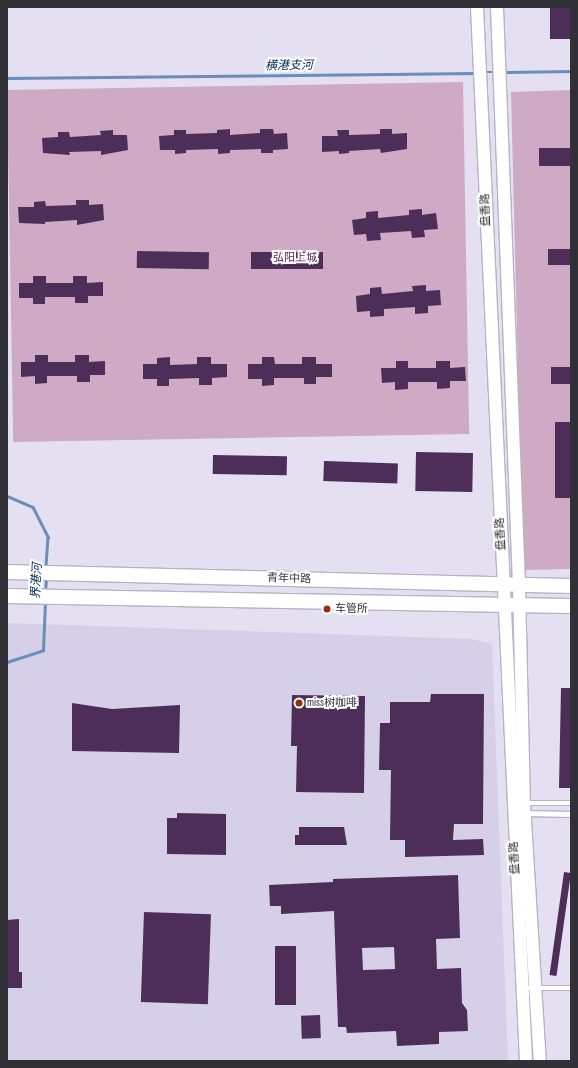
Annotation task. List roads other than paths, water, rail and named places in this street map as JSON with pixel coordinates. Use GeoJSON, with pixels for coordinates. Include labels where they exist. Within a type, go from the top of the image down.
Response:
{"type":"FeatureCollection","features":[{"type":"Feature","properties":{"kind":"main road","name":"青年中路"},"geometry":{"type":"LineString","coordinates":[[7,572],[571,586]]}},
{"type":"Feature","properties":{"kind":"main road","name":"青年中路"},"geometry":{"type":"LineString","coordinates":[[7,596],[571,606]]}},
{"type":"Feature","properties":{"kind":"street","name":"盘香路"},"geometry":{"type":"LineString","coordinates":[[477,7],[503,604],[540,1061]]}},
{"type":"Feature","properties":{"kind":"street","name":"盘香路"},"geometry":{"type":"LineString","coordinates":[[497,7],[519,585],[522,988],[526,1061]]}},
{"type":"Feature","properties":{"kind":"lane"},"geometry":{"type":"LineString","coordinates":[[520,809],[571,803]]}},
{"type":"Feature","properties":{"kind":"lane"},"geometry":{"type":"LineString","coordinates":[[520,809],[571,814]]}},
{"type":"Feature","properties":{"kind":"lane"},"geometry":{"type":"LineString","coordinates":[[522,988],[571,988]]}},
{"type":"Feature","properties":{"kind":"waterway","name":"横港支河"},"geometry":{"type":"LineString","coordinates":[[504,72],[571,71]]}},
{"type":"Feature","properties":{"kind":"waterway","name":"横港支河"},"geometry":{"type":"LineString","coordinates":[[484,72],[497,72]]}},
{"type":"Feature","properties":{"kind":"waterway","name":"横港支河"},"geometry":{"type":"LineString","coordinates":[[7,78],[477,73]]}},
{"type":"Feature","properties":{"kind":"waterway","name":"界港河"},"geometry":{"type":"LineString","coordinates":[[7,496],[33,507],[48,537],[46,569]]}},
{"type":"Feature","properties":{"kind":"waterway","name":"界港河"},"geometry":{"type":"LineString","coordinates":[[45,593],[46,578]]}},
{"type":"Feature","properties":{"kind":"waterway","name":"界港河"},"geometry":{"type":"LineString","coordinates":[[7,662],[43,650],[45,602]]}},
{"type":"Feature","properties":{"kind":"place","name":"车管所"},"geometry":{"type":"Point","coordinates":[327,609]}},
{"type":"Feature","properties":{"kind":"place","name":"miss树咖啡"},"geometry":{"type":"Point","coordinates":[299,703]}},
{"type":"Feature","properties":{"kind":"park label","name":"弘阳上城"},"geometry":{"type":"Point","coordinates":[295,258]}}]}
